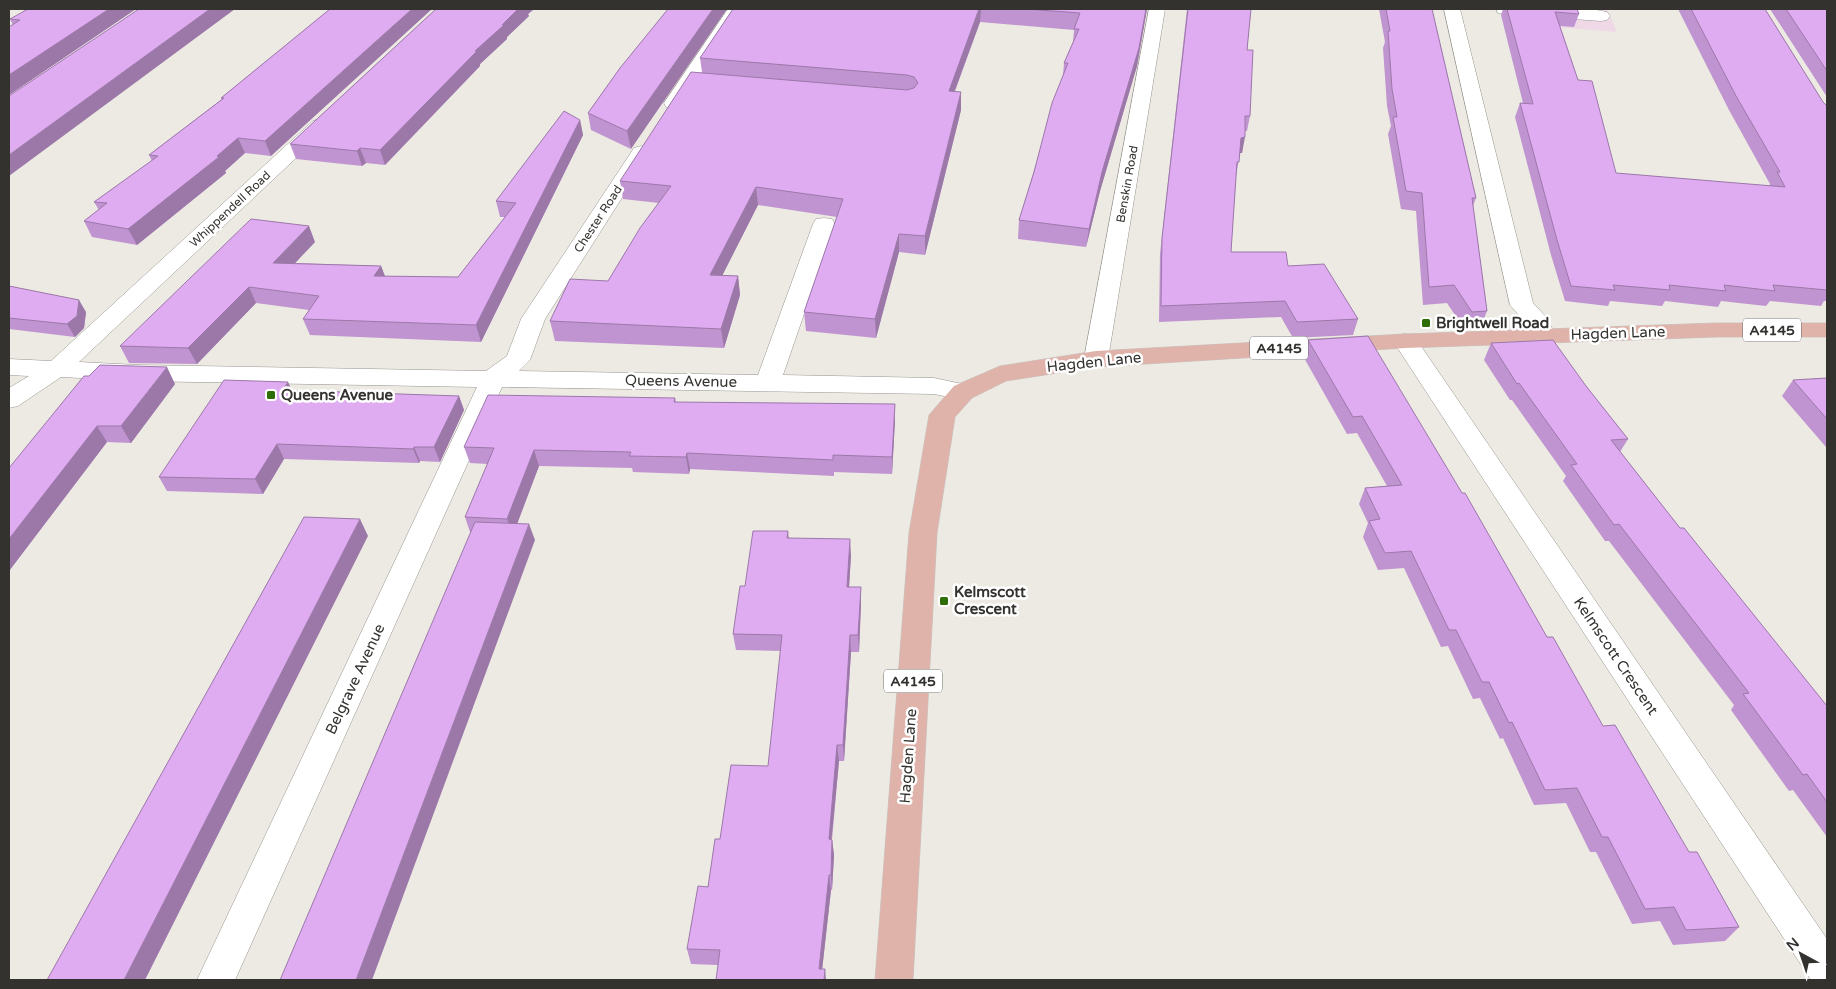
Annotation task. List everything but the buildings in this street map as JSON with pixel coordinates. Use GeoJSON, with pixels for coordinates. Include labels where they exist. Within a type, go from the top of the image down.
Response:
{"type":"FeatureCollection","features":[{"type":"Feature","properties":{"kind":"main road","name":"Hagden Lane"},"geometry":{"type":"LineString","coordinates":[[894,980],[923,533],[942,415],[963,392],[1000,374],[1096,359],[1405,340],[1716,330],[1827,330]]}},
{"type":"Feature","properties":{"kind":"street","name":"Chester Road"},"geometry":{"type":"LineString","coordinates":[[494,377],[518,360],[533,320],[655,131],[696,82],[736,9]]}},
{"type":"Feature","properties":{"kind":"street","name":"Benskin Road"},"geometry":{"type":"LineString","coordinates":[[1096,359],[1157,9]]}},
{"type":"Feature","properties":{"kind":"street"},"geometry":{"type":"LineString","coordinates":[[1452,9],[1522,305],[1536,321],[1544,335]]}},
{"type":"Feature","properties":{"kind":"street"},"geometry":{"type":"LineString","coordinates":[[1504,9],[1601,16]]}},
{"type":"Feature","properties":{"kind":"street","name":"Whippendell Road"},"geometry":{"type":"LineString","coordinates":[[9,400],[58,368],[335,111]]}},
{"type":"Feature","properties":{"kind":"street"},"geometry":{"type":"LineString","coordinates":[[768,382],[824,224]]}},
{"type":"Feature","properties":{"kind":"street","name":"Kelmscott Crescent"},"geometry":{"type":"LineString","coordinates":[[1405,340],[1827,971]]}},
{"type":"Feature","properties":{"kind":"street","name":"Queens Avenue"},"geometry":{"type":"LineString","coordinates":[[9,367],[138,373],[494,377],[934,386],[963,392]]}},
{"type":"Feature","properties":{"kind":"street","name":"Belgrave Avenue"},"geometry":{"type":"LineString","coordinates":[[216,980],[494,377]]}},
{"type":"Feature","properties":{"kind":"shaded area"},"geometry":{"type":"Polygon","coordinates":[[[1500,9],[1607,9],[1617,32],[1504,23],[1500,9]]]}},
{"type":"Feature","properties":{"kind":"place","name":"Brightwell Road"},"geometry":{"type":"Point","coordinates":[1426,323]}},
{"type":"Feature","properties":{"kind":"place","name":"Queens Avenue"},"geometry":{"type":"Point","coordinates":[271,395]}},
{"type":"Feature","properties":{"kind":"place","name":"Kelmscott Crescent"},"geometry":{"type":"Point","coordinates":[944,601]}}]}
